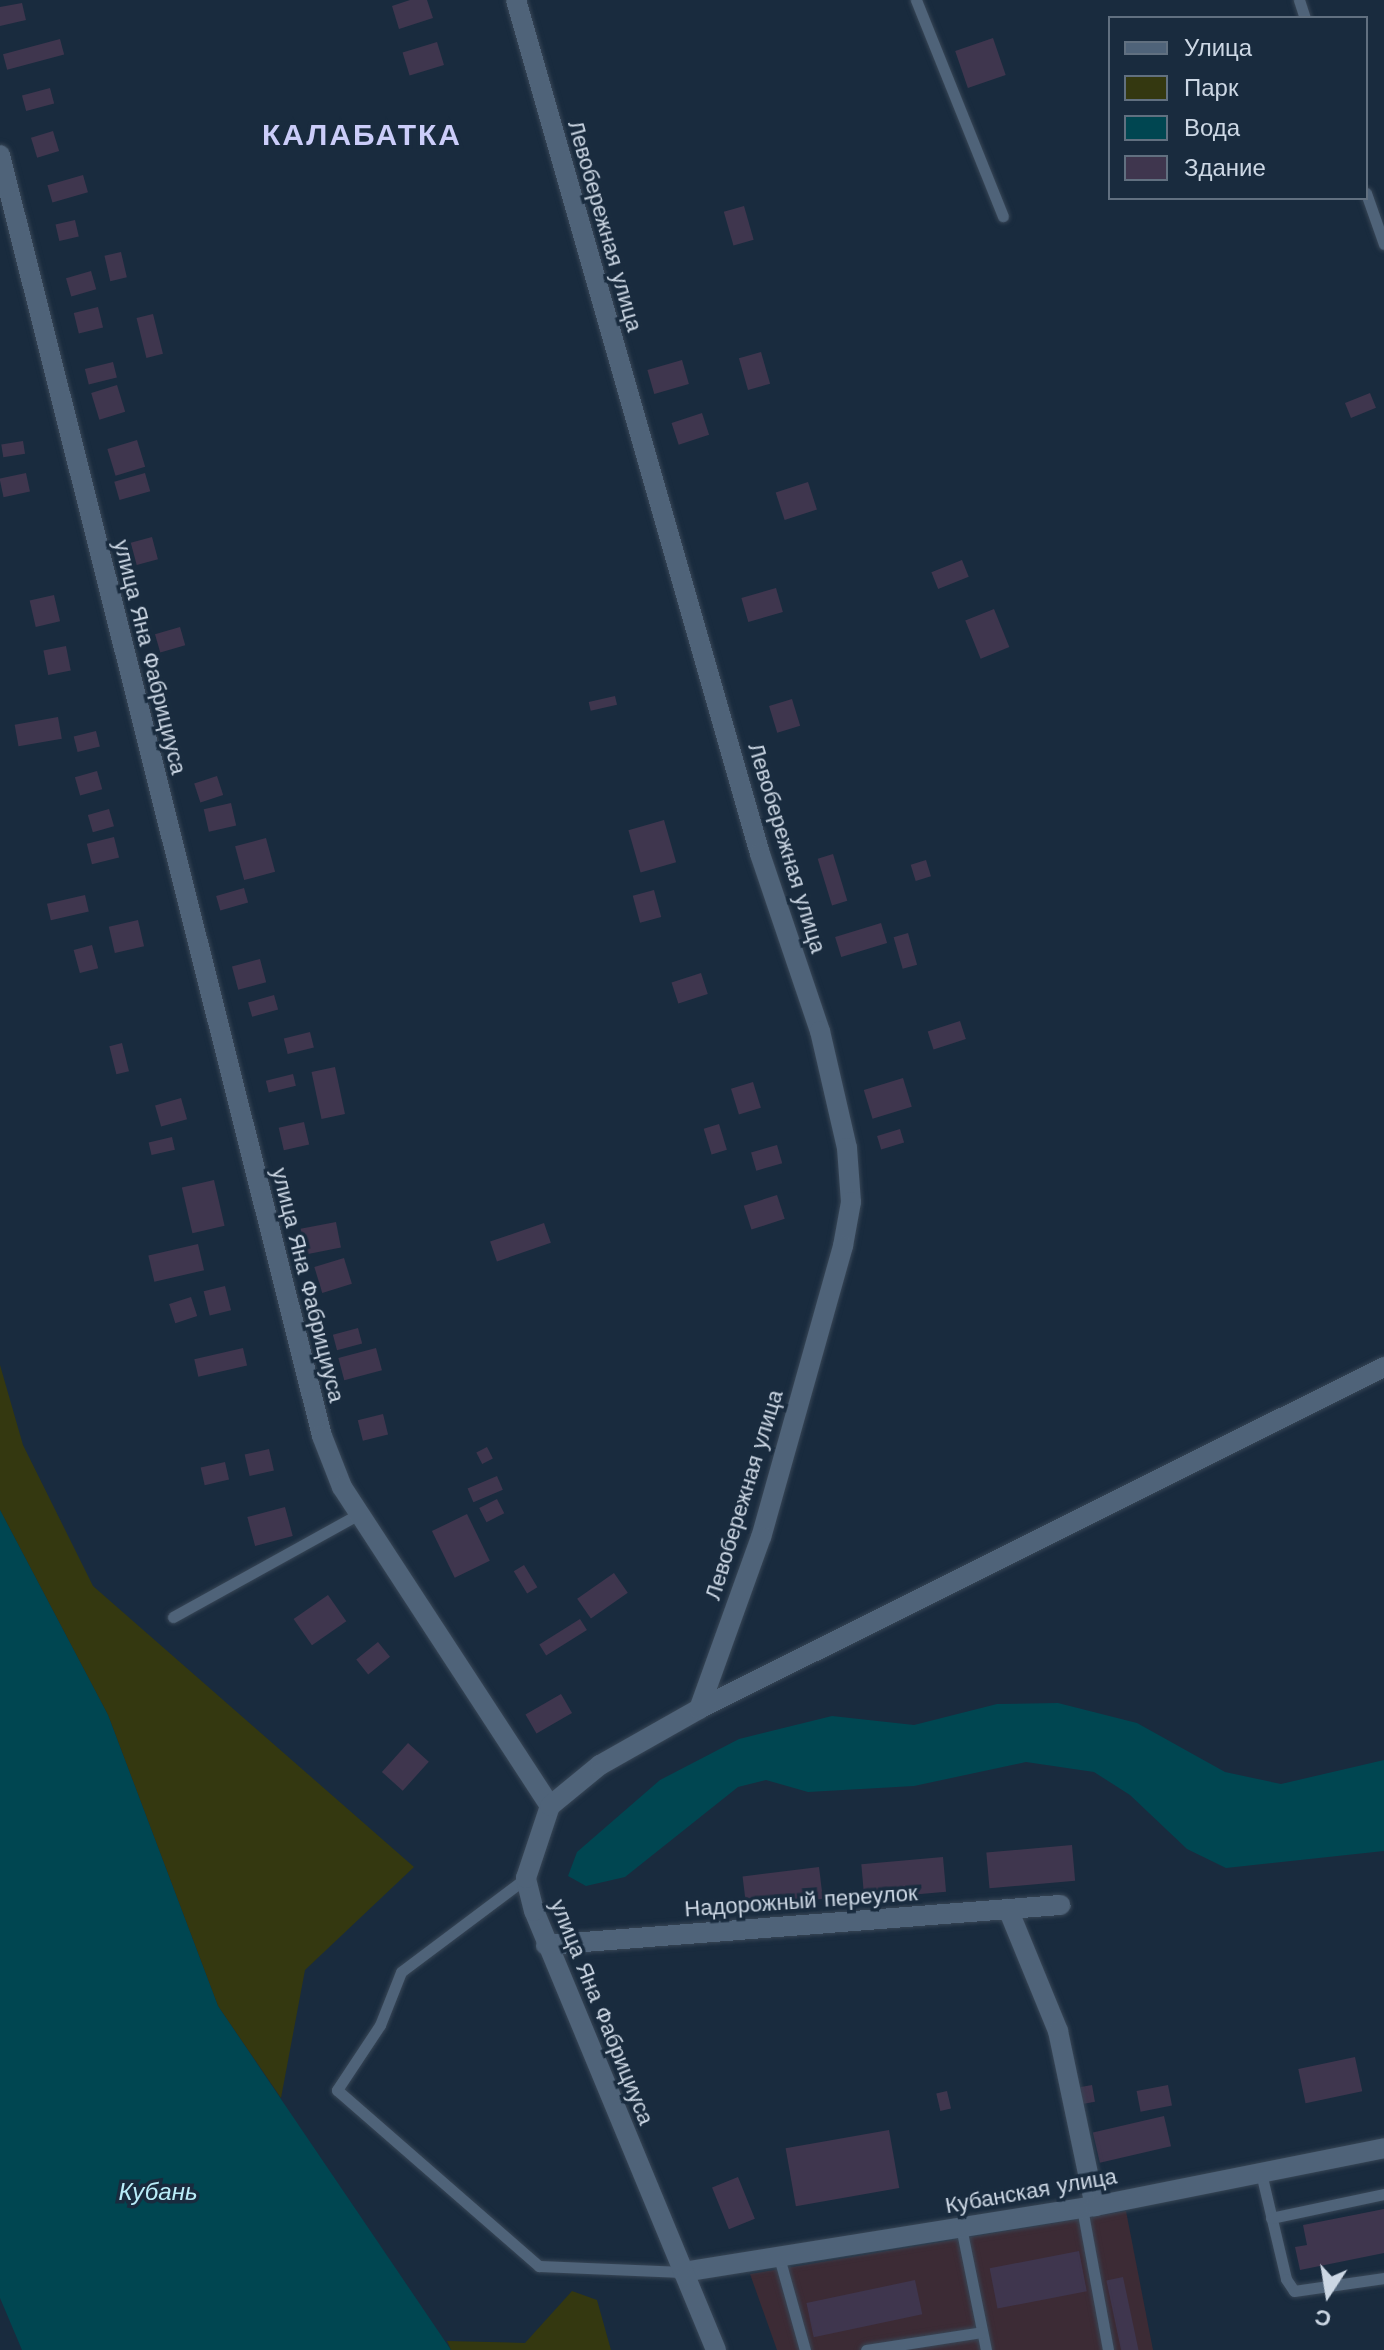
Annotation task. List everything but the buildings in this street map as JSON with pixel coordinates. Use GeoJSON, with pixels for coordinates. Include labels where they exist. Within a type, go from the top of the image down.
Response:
{"type":"FeatureCollection","features":[{"type":"Feature","properties":{"kind":"street","name":"Левобережная улица"},"geometry":{"type":"LineString","coordinates":[[516,0],[760,854],[839,1096],[847,1148],[851,1202],[843,1246],[761,1537],[699,1709]]}},
{"type":"Feature","properties":{"kind":"street","name":"улица Яна Фабрициуса"},"geometry":{"type":"LineString","coordinates":[[0,155],[296,1343],[322,1436],[359,1514],[550,1806]]}},
{"type":"Feature","properties":{"kind":"street"},"geometry":{"type":"LineString","coordinates":[[526,1878],[550,1806],[600,1765],[699,1709],[1384,1367]]}},
{"type":"Feature","properties":{"kind":"street","name":"улица Яна Фабрициуса"},"geometry":{"type":"LineString","coordinates":[[526,1878],[546,1945],[716,2350]]}},
{"type":"Feature","properties":{"kind":"street","name":"Надорожный переулок"},"geometry":{"type":"LineString","coordinates":[[546,1945],[1060,1905]]}},
{"type":"Feature","properties":{"kind":"street"},"geometry":{"type":"LineString","coordinates":[[1008,1909],[1058,2031],[1088,2207]]}},
{"type":"Feature","properties":{"kind":"street","name":"Кубанская улица"},"geometry":{"type":"LineString","coordinates":[[683,2272],[1088,2207],[1384,2148]]}},
{"type":"Feature","properties":{"kind":"lane"},"geometry":{"type":"LineString","coordinates":[[916,0],[1003,216]]}},
{"type":"Feature","properties":{"kind":"lane"},"geometry":{"type":"LineString","coordinates":[[1368,199],[1384,244]]}},
{"type":"Feature","properties":{"kind":"lane"},"geometry":{"type":"LineString","coordinates":[[173,1617],[359,1514]]}},
{"type":"Feature","properties":{"kind":"lane"},"geometry":{"type":"LineString","coordinates":[[526,1878],[401,1972],[380,2025],[337,2090],[539,2266],[683,2272]]}},
{"type":"Feature","properties":{"kind":"lane"},"geometry":{"type":"LineString","coordinates":[[1261,2173],[1271,2218],[1294,2291],[1384,2278]]}},
{"type":"Feature","properties":{"kind":"lane"},"geometry":{"type":"LineString","coordinates":[[1271,2218],[1384,2194]]}},
{"type":"Feature","properties":{"kind":"lane"},"geometry":{"type":"LineString","coordinates":[[1088,2207],[1108,2350]]}},
{"type":"Feature","properties":{"kind":"lane"},"geometry":{"type":"LineString","coordinates":[[961,2227],[986,2350]]}},
{"type":"Feature","properties":{"kind":"lane"},"geometry":{"type":"LineString","coordinates":[[779,2257],[805,2350]]}},
{"type":"Feature","properties":{"kind":"lane"},"geometry":{"type":"LineString","coordinates":[[866,2350],[982,2332]]}},
{"type":"Feature","properties":{"kind":"shaded area"},"geometry":{"type":"Polygon","coordinates":[[[1126,2211],[1153,2350],[777,2350],[750,2274],[1126,2211]]]}},
{"type":"Feature","properties":{"kind":"green space"},"geometry":{"type":"Polygon","coordinates":[[[0,1365],[23,1445],[93,1586],[414,1867],[305,1970],[281,2098],[218,2006],[108,1715],[0,1510],[0,1365]]]}},
{"type":"Feature","properties":{"kind":"green space"},"geometry":{"type":"Polygon","coordinates":[[[572,2291],[597,2300],[611,2350],[451,2350],[447,2341],[525,2343],[572,2291]]]}},
{"type":"Feature","properties":{"kind":"water","name":"Кубань"},"geometry":{"type":"Polygon","coordinates":[[[0,1510],[108,1715],[218,2006],[451,2350],[22,2350],[0,2298],[0,1510]]]}},
{"type":"Feature","properties":{"kind":"water"},"geometry":{"type":"Polygon","coordinates":[[[1058,1703],[1137,1723],[1225,1772],[1281,1784],[1384,1760],[1384,1851],[1226,1868],[1187,1849],[1130,1795],[1094,1772],[1026,1762],[914,1786],[808,1792],[766,1780],[738,1787],[625,1877],[586,1886],[568,1876],[577,1852],[660,1780],[739,1739],[832,1716],[914,1725],[997,1704],[1058,1703]]]}},
{"type":"Feature","properties":{"kind":"district","name":"КАЛАБАТКА"},"geometry":{"type":"Point","coordinates":[362,135]}}]}
